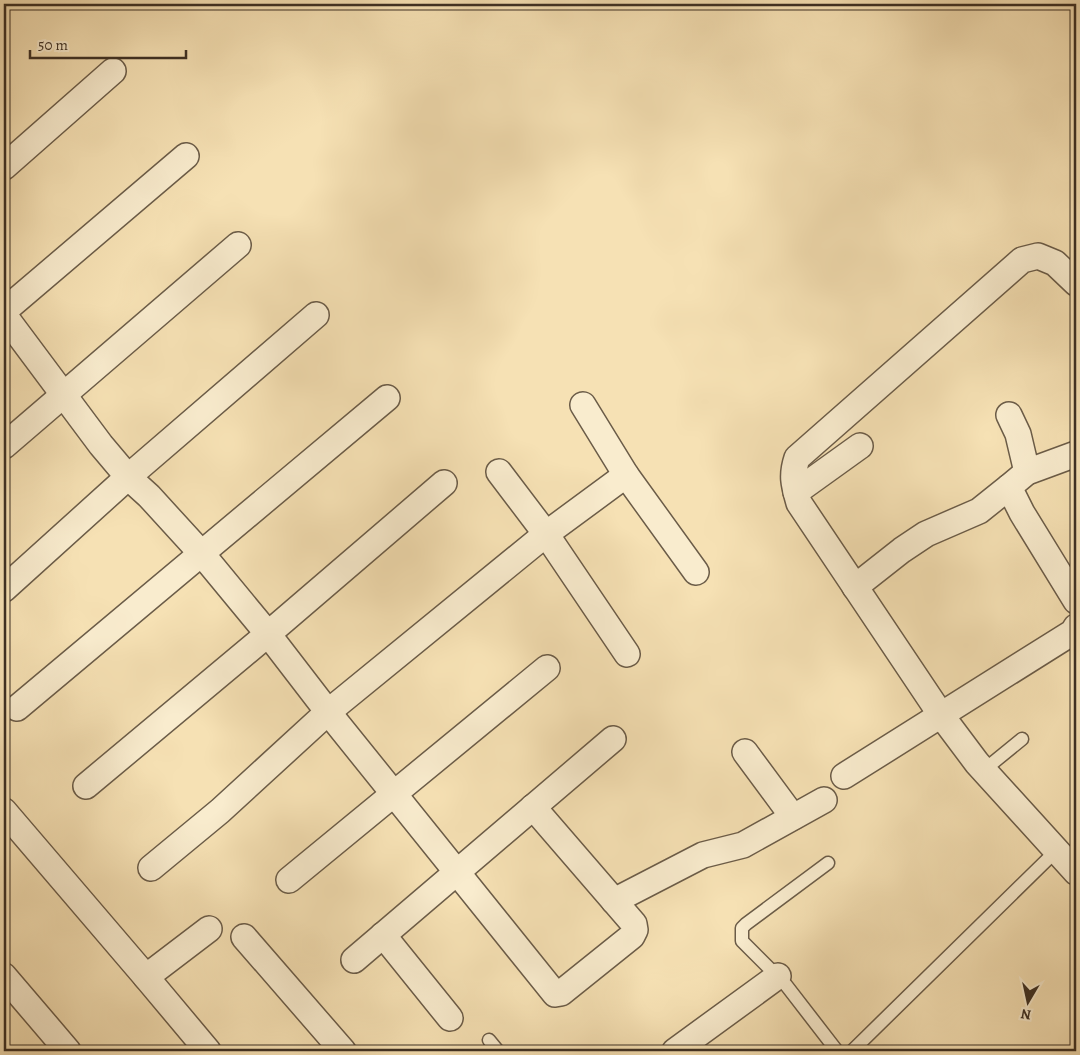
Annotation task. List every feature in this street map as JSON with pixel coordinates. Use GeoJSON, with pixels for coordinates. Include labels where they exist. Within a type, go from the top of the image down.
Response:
{"type":"FeatureCollection","features":[{"type":"Feature","properties":{"kind":"street"},"geometry":{"type":"LineString","coordinates":[[4,167],[113,72]]}},
{"type":"Feature","properties":{"kind":"street"},"geometry":{"type":"LineString","coordinates":[[4,311],[186,156]]}},
{"type":"Feature","properties":{"kind":"street"},"geometry":{"type":"LineString","coordinates":[[4,446],[238,245]]}},
{"type":"Feature","properties":{"kind":"street"},"geometry":{"type":"LineString","coordinates":[[1076,284],[1055,263],[1038,256],[1022,260],[798,458],[793,471],[799,503],[941,715],[984,770],[1076,872]]}},
{"type":"Feature","properties":{"kind":"street"},"geometry":{"type":"LineString","coordinates":[[4,315],[101,445],[128,477],[149,496],[202,554],[555,994],[561,992],[632,936],[635,930],[634,924],[533,807]]}},
{"type":"Feature","properties":{"kind":"street"},"geometry":{"type":"LineString","coordinates":[[4,589],[128,477],[316,315]]}},
{"type":"Feature","properties":{"kind":"street"},"geometry":{"type":"LineString","coordinates":[[17,708],[387,398]]}},
{"type":"Feature","properties":{"kind":"street"},"geometry":{"type":"LineString","coordinates":[[583,405],[626,475],[696,572]]}},
{"type":"Feature","properties":{"kind":"street"},"geometry":{"type":"LineString","coordinates":[[1009,415],[1018,434],[1018,480],[1022,513],[1076,600]]}},
{"type":"Feature","properties":{"kind":"street"},"geometry":{"type":"LineString","coordinates":[[796,492],[860,446]]}},
{"type":"Feature","properties":{"kind":"street"},"geometry":{"type":"LineString","coordinates":[[855,587],[902,550],[926,534],[979,511],[1018,480],[1076,454]]}},
{"type":"Feature","properties":{"kind":"street"},"geometry":{"type":"LineString","coordinates":[[499,472],[546,534],[627,654]]}},
{"type":"Feature","properties":{"kind":"street"},"geometry":{"type":"LineString","coordinates":[[151,868],[220,811],[328,712],[546,534],[626,475]]}},
{"type":"Feature","properties":{"kind":"street"},"geometry":{"type":"LineString","coordinates":[[86,786],[268,634],[444,482]]}},
{"type":"Feature","properties":{"kind":"street"},"geometry":{"type":"LineString","coordinates":[[844,776],[1074,632],[1076,627]]}},
{"type":"Feature","properties":{"kind":"street"},"geometry":{"type":"LineString","coordinates":[[288,880],[547,668]]}},
{"type":"Feature","properties":{"kind":"street"},"geometry":{"type":"LineString","coordinates":[[354,960],[613,739]]}},
{"type":"Feature","properties":{"kind":"street"},"geometry":{"type":"LineString","coordinates":[[745,752],[793,818]]}},
{"type":"Feature","properties":{"kind":"street"},"geometry":{"type":"LineString","coordinates":[[614,901],[703,855],[743,845],[824,800]]}},
{"type":"Feature","properties":{"kind":"street"},"geometry":{"type":"LineString","coordinates":[[4,811],[208,1051]]}},
{"type":"Feature","properties":{"kind":"street"},"geometry":{"type":"LineString","coordinates":[[146,977],[209,929]]}},
{"type":"Feature","properties":{"kind":"street"},"geometry":{"type":"LineString","coordinates":[[383,935],[450,1018]]}},
{"type":"Feature","properties":{"kind":"street"},"geometry":{"type":"LineString","coordinates":[[244,937],[343,1051]]}},
{"type":"Feature","properties":{"kind":"street"},"geometry":{"type":"LineString","coordinates":[[4,976],[61,1049]]}},
{"type":"Feature","properties":{"kind":"street"},"geometry":{"type":"LineString","coordinates":[[675,1051],[778,976]]}},
{"type":"Feature","properties":{"kind":"lane"},"geometry":{"type":"LineString","coordinates":[[984,770],[1022,739]]}},
{"type":"Feature","properties":{"kind":"lane"},"geometry":{"type":"LineString","coordinates":[[852,1051],[1056,851]]}},
{"type":"Feature","properties":{"kind":"lane"},"geometry":{"type":"LineString","coordinates":[[828,862],[742,928],[742,941],[778,976],[837,1051]]}},
{"type":"Feature","properties":{"kind":"lane"},"geometry":{"type":"LineString","coordinates":[[489,1040],[498,1051]]}}]}
